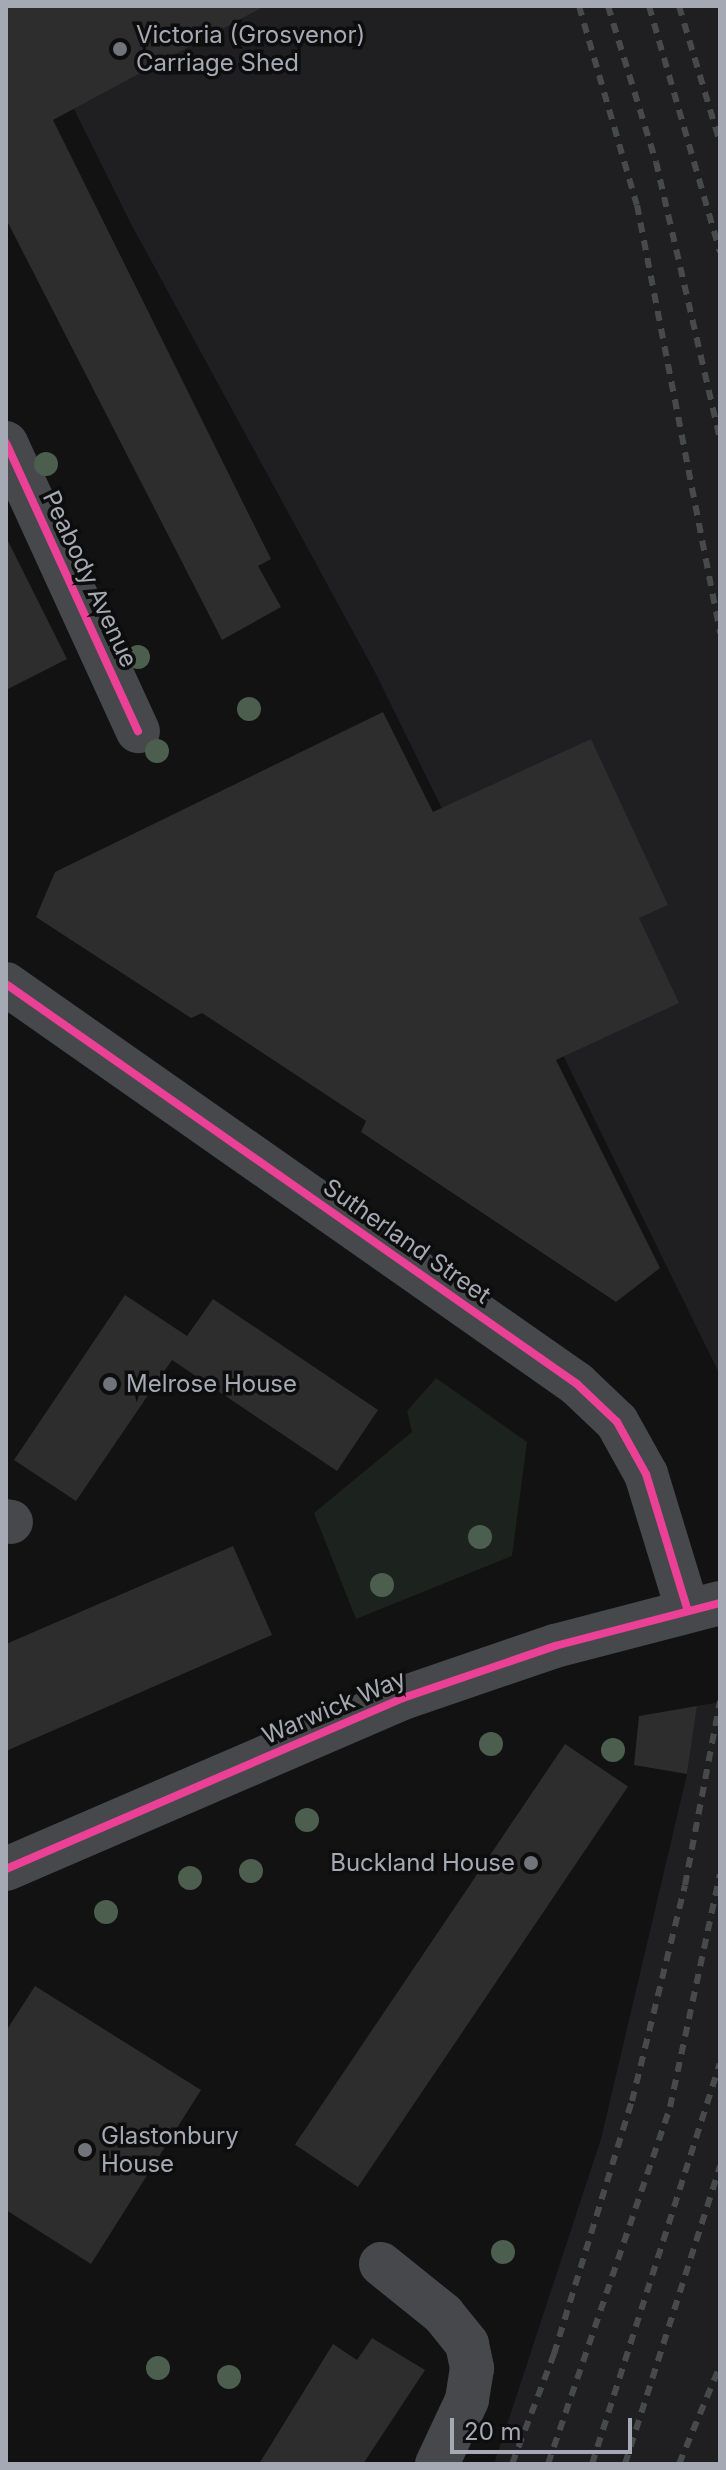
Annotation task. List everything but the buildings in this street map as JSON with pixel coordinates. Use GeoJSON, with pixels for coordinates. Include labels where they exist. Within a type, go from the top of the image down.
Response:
{"type":"FeatureCollection","features":[{"type":"Feature","properties":{"kind":"street","name":"Peabody Avenue"},"geometry":{"type":"LineString","coordinates":[[6,443],[138,731]]}},
{"type":"Feature","properties":{"kind":"street","name":"Sutherland Street"},"geometry":{"type":"LineString","coordinates":[[6,984],[577,1384],[617,1422],[646,1474],[704,1605]]}},
{"type":"Feature","properties":{"kind":"street","name":"Warwick Way"},"geometry":{"type":"LineString","coordinates":[[6,1869],[403,1698],[704,1605]]}},
{"type":"Feature","properties":{"kind":"street"},"geometry":{"type":"LineString","coordinates":[[381,2264],[443,2314],[467,2344],[472,2368],[467,2400],[437,2464]]}},
{"type":"Feature","properties":{"kind":"shaded area"},"geometry":{"type":"Polygon","coordinates":[[[23,6],[720,6],[720,1375],[375,672],[130,222],[23,6]]]}},
{"type":"Feature","properties":{"kind":"shaded area"},"geometry":{"type":"Polygon","coordinates":[[[436,1378],[527,1442],[512,1556],[356,1619],[314,1513],[412,1432],[407,1411],[436,1378]]]}},
{"type":"Feature","properties":{"kind":"shaded area"},"geometry":{"type":"Polygon","coordinates":[[[720,1702],[720,2464],[494,2464],[601,2139],[687,1774],[697,1706],[720,1702]]]}},
{"type":"Feature","properties":{"kind":"railway"},"geometry":{"type":"LineString","coordinates":[[579,6],[637,205],[720,633]]}},
{"type":"Feature","properties":{"kind":"railway"},"geometry":{"type":"LineString","coordinates":[[608,6],[656,162],[720,440]]}},
{"type":"Feature","properties":{"kind":"railway"},"geometry":{"type":"LineString","coordinates":[[649,6],[720,252]]}},
{"type":"Feature","properties":{"kind":"railway"},"geometry":{"type":"LineString","coordinates":[[679,6],[720,143]]}},
{"type":"Feature","properties":{"kind":"railway"},"geometry":{"type":"LineString","coordinates":[[512,2464],[554,2354],[632,2101],[685,1885],[720,1701]]}},
{"type":"Feature","properties":{"kind":"railway"},"geometry":{"type":"LineString","coordinates":[[548,2464],[670,2107],[720,1874]]}},
{"type":"Feature","properties":{"kind":"railway"},"geometry":{"type":"LineString","coordinates":[[592,2464],[720,2064]]}},
{"type":"Feature","properties":{"kind":"railway"},"geometry":{"type":"LineString","coordinates":[[625,2464],[720,2166]]}},
{"type":"Feature","properties":{"kind":"railway"},"geometry":{"type":"LineString","coordinates":[[679,2464],[720,2366]]}},
{"type":"Feature","properties":{"kind":"cycle path"},"geometry":{"type":"LineString","coordinates":[[6,443],[138,731]]}},
{"type":"Feature","properties":{"kind":"cycle path"},"geometry":{"type":"LineString","coordinates":[[6,984],[577,1384],[617,1422],[646,1474],[687,1608]]}},
{"type":"Feature","properties":{"kind":"cycle path"},"geometry":{"type":"LineString","coordinates":[[6,1869],[403,1698],[555,1646],[720,1603]]}},
{"type":"Feature","properties":{"kind":"place","name":"Victoria (Grosvenor) Carriage Shed"},"geometry":{"type":"Point","coordinates":[120,49]}},
{"type":"Feature","properties":{"kind":"place","name":"Melrose House"},"geometry":{"type":"Point","coordinates":[110,1384]}},
{"type":"Feature","properties":{"kind":"place","name":"Buckland House"},"geometry":{"type":"Point","coordinates":[531,1863]}},
{"type":"Feature","properties":{"kind":"place","name":"Glastonbury House"},"geometry":{"type":"Point","coordinates":[85,2150]}}]}
